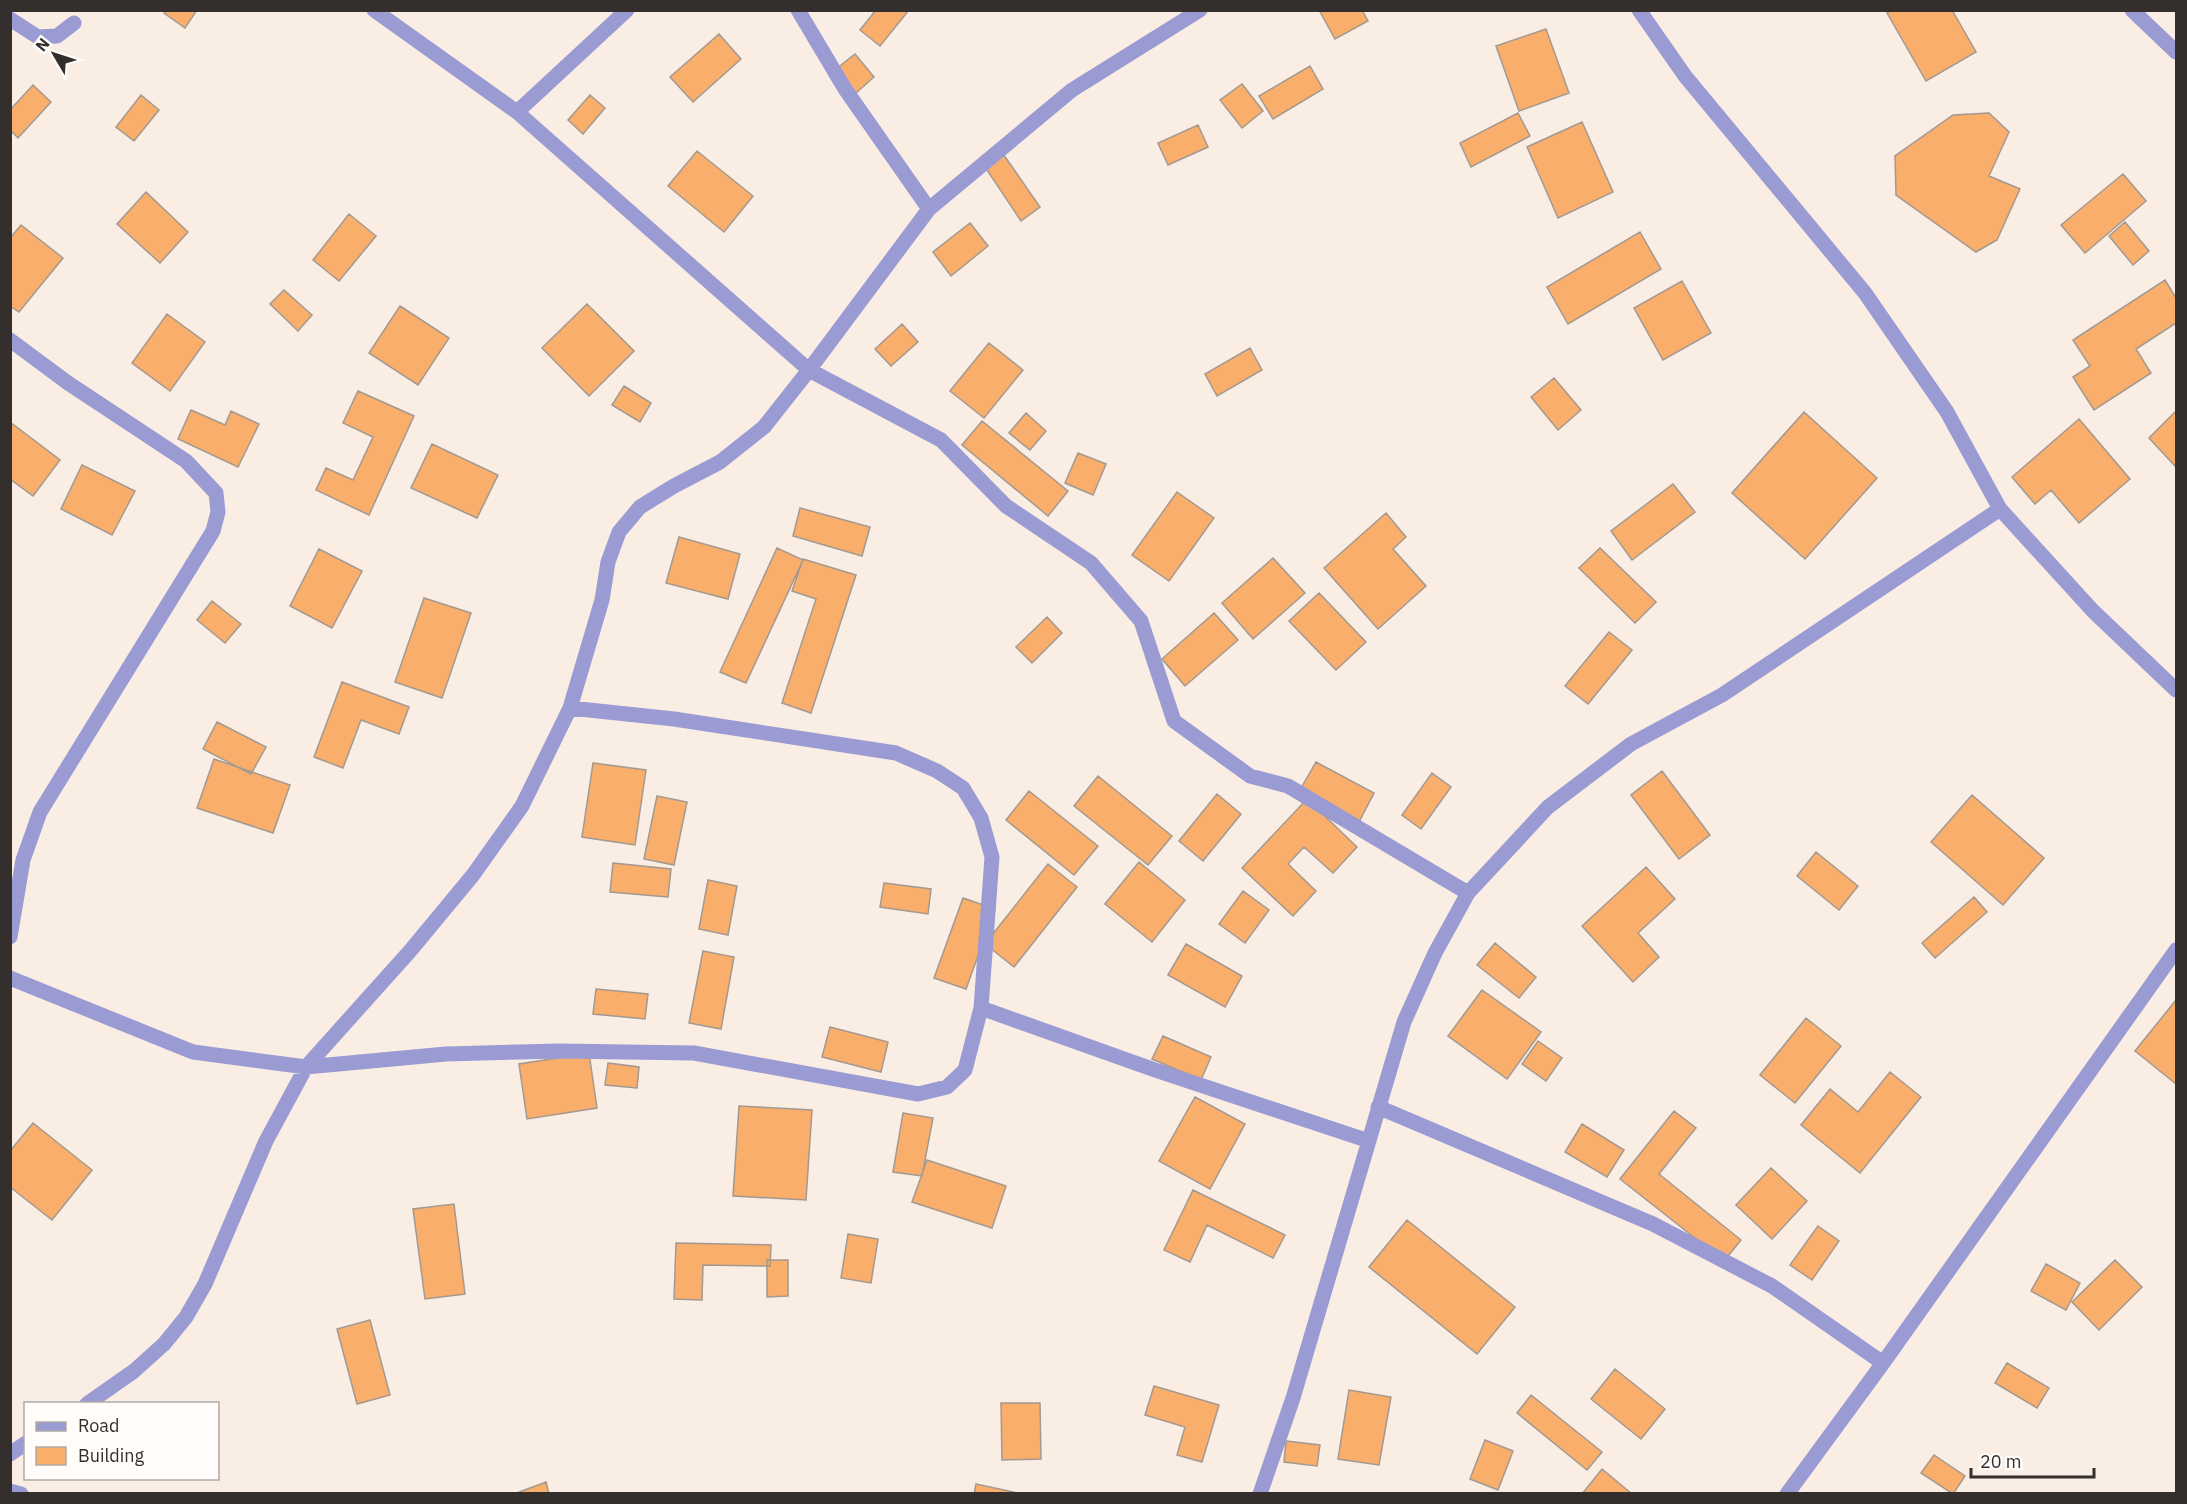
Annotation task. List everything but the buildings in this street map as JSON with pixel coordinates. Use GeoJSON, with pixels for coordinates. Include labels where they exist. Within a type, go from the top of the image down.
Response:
{"type":"FeatureCollection","features":[{"type":"Feature","properties":{"kind":"street"},"geometry":{"type":"LineString","coordinates":[[374,10],[517,112],[809,370],[941,440],[1006,506],[1091,563],[1141,621],[1174,721],[1250,776],[1288,786],[1468,893]]}},
{"type":"Feature","properties":{"kind":"street"},"geometry":{"type":"LineString","coordinates":[[517,112],[627,10]]}},
{"type":"Feature","properties":{"kind":"street"},"geometry":{"type":"LineString","coordinates":[[798,10],[845,89],[929,209]]}},
{"type":"Feature","properties":{"kind":"street"},"geometry":{"type":"LineString","coordinates":[[90,1402],[134,1371],[164,1344],[186,1317],[206,1284],[266,1141],[306,1067],[410,951],[473,875],[522,806],[570,708],[602,600],[608,562],[619,532],[640,507],[720,462],[764,427],[929,209],[1072,90],[1200,10]]}},
{"type":"Feature","properties":{"kind":"street"},"geometry":{"type":"LineString","coordinates":[[1639,10],[1685,76],[1865,293],[1947,412],[2000,509],[2093,611],[2176,690]]}},
{"type":"Feature","properties":{"kind":"street"},"geometry":{"type":"LineString","coordinates":[[2132,10],[2176,52]]}},
{"type":"Feature","properties":{"kind":"street"},"geometry":{"type":"LineString","coordinates":[[10,19],[38,38],[57,36],[74,23]]}},
{"type":"Feature","properties":{"kind":"street"},"geometry":{"type":"LineString","coordinates":[[10,340],[68,383],[186,461],[216,493],[218,512],[213,531],[40,812],[23,860],[10,937]]}},
{"type":"Feature","properties":{"kind":"street"},"geometry":{"type":"LineString","coordinates":[[1260,1494],[1293,1398],[1404,1022],[1435,953],[1468,893],[1548,807],[1631,744],[1722,695],[2000,509]]}},
{"type":"Feature","properties":{"kind":"street"},"geometry":{"type":"LineString","coordinates":[[10,978],[194,1052],[306,1067],[457,1054],[559,1051],[694,1053],[918,1094],[947,1087],[965,1070],[981,1008],[992,856],[981,818],[963,788],[937,771],[896,753],[686,721],[570,708]]}},
{"type":"Feature","properties":{"kind":"street"},"geometry":{"type":"LineString","coordinates":[[1787,1494],[1883,1363],[2176,950]]}},
{"type":"Feature","properties":{"kind":"street"},"geometry":{"type":"LineString","coordinates":[[981,1008],[1155,1070],[1369,1141]]}},
{"type":"Feature","properties":{"kind":"street"},"geometry":{"type":"LineString","coordinates":[[1378,1107],[1653,1224],[1772,1286],[1883,1363]]}},
{"type":"Feature","properties":{"kind":"street"},"geometry":{"type":"LineString","coordinates":[[10,1454],[24,1444]]}},
{"type":"Feature","properties":{"kind":"street"},"geometry":{"type":"LineString","coordinates":[[10,1491],[21,1494]]}}]}
